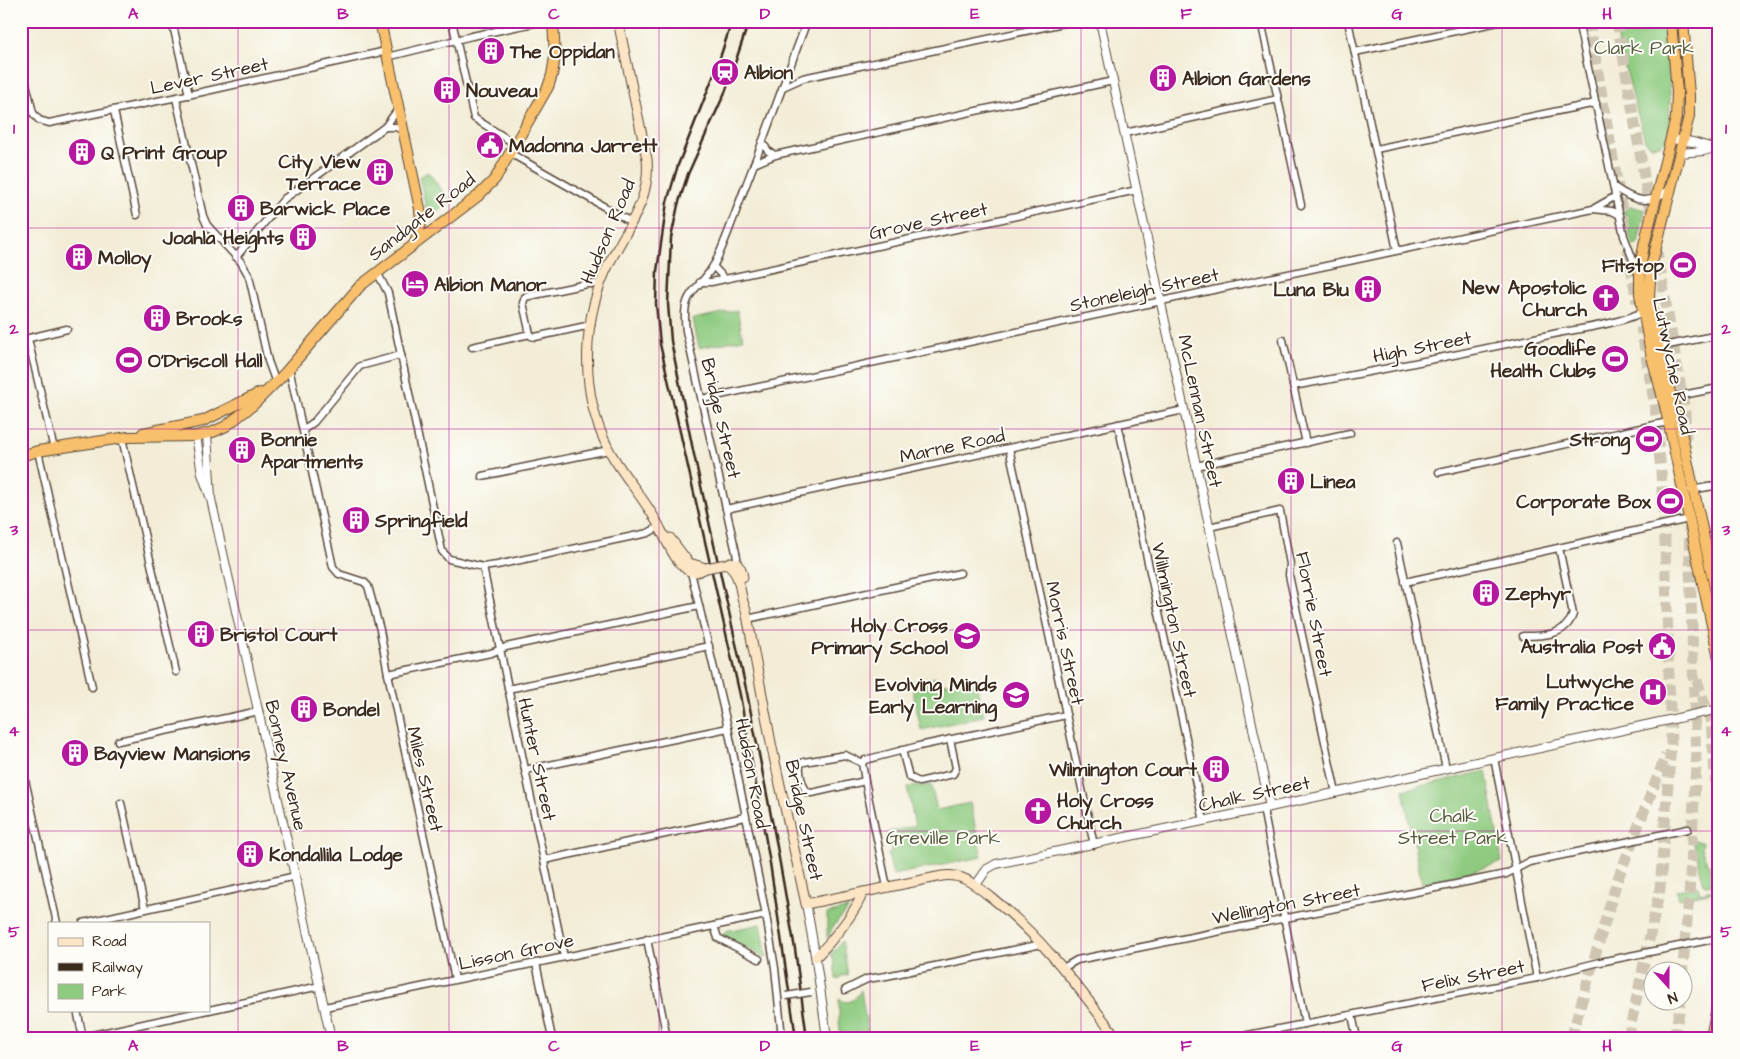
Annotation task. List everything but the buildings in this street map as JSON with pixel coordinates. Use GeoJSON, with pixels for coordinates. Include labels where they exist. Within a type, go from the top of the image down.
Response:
{"type":"FeatureCollection","features":[{"type":"Feature","properties":{"kind":"highway"},"geometry":{"type":"LineString","coordinates":[[380,21],[421,214],[421,224],[415,243]]}},
{"type":"Feature","properties":{"kind":"highway","name":"Sandgate Road"},"geometry":{"type":"LineString","coordinates":[[125,438],[196,436],[220,430],[233,422],[290,368],[360,286],[486,190],[513,149],[545,92],[552,75],[555,57],[552,21]]}},
{"type":"Feature","properties":{"kind":"highway","name":"Lutwyche Road"},"geometry":{"type":"LineString","coordinates":[[1671,21],[1677,100],[1676,118],[1644,245],[1639,277],[1643,312],[1668,422],[1689,491],[1719,607]]}},
{"type":"Feature","properties":{"kind":"highway","name":"Lutwyche Road"},"geometry":{"type":"LineString","coordinates":[[1683,21],[1689,107],[1687,124],[1649,277],[1649,297],[1658,347],[1672,397],[1689,491],[1689,519],[1719,658]]}},
{"type":"Feature","properties":{"kind":"highway","name":"Sandgate Road"},"geometry":{"type":"LineString","coordinates":[[21,456],[38,451],[125,438],[199,422],[228,410],[274,384]]}},
{"type":"Feature","properties":{"kind":"highway"},"geometry":{"type":"LineString","coordinates":[[199,422],[207,434]]}},
{"type":"Feature","properties":{"kind":"highway"},"geometry":{"type":"LineString","coordinates":[[196,436],[199,422]]}},
{"type":"Feature","properties":{"kind":"highway"},"geometry":{"type":"LineString","coordinates":[[1711,1038],[1719,997]]}},
{"type":"Feature","properties":{"kind":"main road","name":"Hudson Road"},"geometry":{"type":"LineString","coordinates":[[618,21],[648,167],[646,189],[609,263],[601,284],[591,325],[588,370],[590,390],[600,428],[609,450],[660,527],[678,560],[683,567],[692,568]]}},
{"type":"Feature","properties":{"kind":"main road"},"geometry":{"type":"LineString","coordinates":[[692,568],[697,572],[732,562],[737,564]]}},
{"type":"Feature","properties":{"kind":"main road","name":"Bridge Street"},"geometry":{"type":"LineString","coordinates":[[726,564],[734,569],[737,574],[741,600],[747,615],[768,718],[772,748],[806,904]]}},
{"type":"Feature","properties":{"kind":"main road","name":"Bridge Street"},"geometry":{"type":"LineString","coordinates":[[737,564],[741,569],[745,587],[747,615]]}},
{"type":"Feature","properties":{"kind":"main road"},"geometry":{"type":"LineString","coordinates":[[806,904],[949,875],[962,877],[976,885],[1018,918],[1063,968],[1115,1037]]}},
{"type":"Feature","properties":{"kind":"main road"},"geometry":{"type":"LineString","coordinates":[[816,956],[828,945],[859,904],[863,892]]}},
{"type":"Feature","properties":{"kind":"street"},"geometry":{"type":"LineString","coordinates":[[172,21],[189,95]]}},
{"type":"Feature","properties":{"kind":"street"},"geometry":{"type":"LineString","coordinates":[[452,21],[474,118],[513,149],[631,222]]}},
{"type":"Feature","properties":{"kind":"street","name":"Lever Street"},"geometry":{"type":"LineString","coordinates":[[21,62],[32,110],[38,120],[52,123],[456,41],[544,21]]}},
{"type":"Feature","properties":{"kind":"street","name":"Bridge Street"},"geometry":{"type":"LineString","coordinates":[[737,564],[684,316],[684,306],[713,266],[754,164],[807,21]]}},
{"type":"Feature","properties":{"kind":"street"},"geometry":{"type":"LineString","coordinates":[[783,87],[803,78],[1073,21]]}},
{"type":"Feature","properties":{"kind":"street","name":"McLennan Street"},"geometry":{"type":"LineString","coordinates":[[1100,21],[1209,527],[1266,808]]}},
{"type":"Feature","properties":{"kind":"street"},"geometry":{"type":"LineString","coordinates":[[1261,21],[1301,205]]}},
{"type":"Feature","properties":{"kind":"street"},"geometry":{"type":"LineString","coordinates":[[1348,21],[1397,250]]}},
{"type":"Feature","properties":{"kind":"street"},"geometry":{"type":"LineString","coordinates":[[1355,52],[1503,21]]}},
{"type":"Feature","properties":{"kind":"street"},"geometry":{"type":"LineString","coordinates":[[1578,21],[1626,244],[1639,277]]}},
{"type":"Feature","properties":{"kind":"street"},"geometry":{"type":"LineString","coordinates":[[789,72],[803,78]]}},
{"type":"Feature","properties":{"kind":"street"},"geometry":{"type":"LineString","coordinates":[[754,164],[775,155],[1113,82]]}},
{"type":"Feature","properties":{"kind":"street"},"geometry":{"type":"LineString","coordinates":[[176,98],[203,216],[207,225],[236,257],[249,276],[274,384]]}},
{"type":"Feature","properties":{"kind":"street"},"geometry":{"type":"LineString","coordinates":[[1125,133],[1278,99]]}},
{"type":"Feature","properties":{"kind":"street"},"geometry":{"type":"LineString","coordinates":[[1376,149],[1596,103]]}},
{"type":"Feature","properties":{"kind":"street"},"geometry":{"type":"LineString","coordinates":[[236,257],[284,199],[385,127],[399,108]]}},
{"type":"Feature","properties":{"kind":"street"},"geometry":{"type":"LineString","coordinates":[[114,111],[137,215]]}},
{"type":"Feature","properties":{"kind":"street"},"geometry":{"type":"LineString","coordinates":[[385,127],[396,127],[404,131]]}},
{"type":"Feature","properties":{"kind":"street"},"geometry":{"type":"LineString","coordinates":[[1671,139],[1716,147]]}},
{"type":"Feature","properties":{"kind":"street"},"geometry":{"type":"LineString","coordinates":[[762,142],[768,151],[775,155]]}},
{"type":"Feature","properties":{"kind":"street"},"geometry":{"type":"LineString","coordinates":[[1680,153],[1703,151],[1716,147]]}},
{"type":"Feature","properties":{"kind":"street"},"geometry":{"type":"LineString","coordinates":[[1614,187],[1634,200],[1656,198],[1671,188]]}},
{"type":"Feature","properties":{"kind":"street","name":"Grove Street"},"geometry":{"type":"LineString","coordinates":[[700,282],[711,282],[1137,190]]}},
{"type":"Feature","properties":{"kind":"street","name":"Stoneleigh Street"},"geometry":{"type":"LineString","coordinates":[[702,399],[1592,208],[1616,196]]}},
{"type":"Feature","properties":{"kind":"street","name":"Stoneleigh Street"},"geometry":{"type":"LineString","coordinates":[[1592,208],[1612,211],[1620,215]]}},
{"type":"Feature","properties":{"kind":"street"},"geometry":{"type":"LineString","coordinates":[[713,266],[725,279]]}},
{"type":"Feature","properties":{"kind":"street"},"geometry":{"type":"LineString","coordinates":[[377,272],[388,293],[442,551],[449,559],[483,567],[644,534],[660,527]]}},
{"type":"Feature","properties":{"kind":"street"},"geometry":{"type":"LineString","coordinates":[[591,325],[534,338],[530,334],[523,303],[524,298],[587,284],[601,284]]}},
{"type":"Feature","properties":{"kind":"street","name":"High Street"},"geometry":{"type":"LineString","coordinates":[[1293,386],[1455,355],[1628,318],[1643,312]]}},
{"type":"Feature","properties":{"kind":"street"},"geometry":{"type":"LineString","coordinates":[[54,449],[25,339],[67,330]]}},
{"type":"Feature","properties":{"kind":"street"},"geometry":{"type":"LineString","coordinates":[[472,347],[530,334]]}},
{"type":"Feature","properties":{"kind":"street"},"geometry":{"type":"LineString","coordinates":[[1658,347],[1719,335]]}},
{"type":"Feature","properties":{"kind":"street"},"geometry":{"type":"LineString","coordinates":[[1283,340],[1306,443]]}},
{"type":"Feature","properties":{"kind":"street"},"geometry":{"type":"LineString","coordinates":[[290,368],[303,430],[316,420],[360,366],[401,355]]}},
{"type":"Feature","properties":{"kind":"street"},"geometry":{"type":"LineString","coordinates":[[1672,397],[1719,388]]}},
{"type":"Feature","properties":{"kind":"street","name":"Marne Road"},"geometry":{"type":"LineString","coordinates":[[726,509],[1184,410]]}},
{"type":"Feature","properties":{"kind":"street"},"geometry":{"type":"LineString","coordinates":[[1439,472],[1668,422]]}},
{"type":"Feature","properties":{"kind":"street","name":"Willmington Street"},"geometry":{"type":"LineString","coordinates":[[1118,424],[1204,821]]}},
{"type":"Feature","properties":{"kind":"street","name":"Miles Street"},"geometry":{"type":"LineString","coordinates":[[303,430],[333,566],[340,574],[364,582],[368,586],[380,630],[455,979]]}},
{"type":"Feature","properties":{"kind":"street","name":"Bonney Avenue"},"geometry":{"type":"LineString","coordinates":[[207,434],[211,499]]}},
{"type":"Feature","properties":{"kind":"street"},"geometry":{"type":"LineString","coordinates":[[1196,466],[1350,434]]}},
{"type":"Feature","properties":{"kind":"street","name":"Bonney Avenue"},"geometry":{"type":"LineString","coordinates":[[196,436],[202,474],[211,499],[332,1038]]}},
{"type":"Feature","properties":{"kind":"street"},"geometry":{"type":"LineString","coordinates":[[125,438],[176,672]]}},
{"type":"Feature","properties":{"kind":"street","name":"Morris Street"},"geometry":{"type":"LineString","coordinates":[[1010,448],[1094,844]]}},
{"type":"Feature","properties":{"kind":"street"},"geometry":{"type":"LineString","coordinates":[[482,476],[609,450]]}},
{"type":"Feature","properties":{"kind":"street"},"geometry":{"type":"LineString","coordinates":[[38,451],[92,688]]}},
{"type":"Feature","properties":{"kind":"street"},"geometry":{"type":"LineString","coordinates":[[1689,491],[1719,485]]}},
{"type":"Feature","properties":{"kind":"street","name":"Florrie Street"},"geometry":{"type":"LineString","coordinates":[[1209,527],[1280,511],[1290,564],[1289,575],[1336,792]]}},
{"type":"Feature","properties":{"kind":"street"},"geometry":{"type":"LineString","coordinates":[[1405,582],[1689,519]]}},
{"type":"Feature","properties":{"kind":"street"},"geometry":{"type":"LineString","coordinates":[[1396,543],[1446,768]]}},
{"type":"Feature","properties":{"kind":"street"},"geometry":{"type":"LineString","coordinates":[[1523,636],[1536,636],[1563,630],[1570,623],[1573,614],[1559,548]]}},
{"type":"Feature","properties":{"kind":"street","name":"Hunter Street"},"geometry":{"type":"LineString","coordinates":[[483,567],[564,957]]}},
{"type":"Feature","properties":{"kind":"street","name":"Hudson Road"},"geometry":{"type":"LineString","coordinates":[[692,568],[699,606],[728,728],[766,915],[775,968],[782,1038]]}},
{"type":"Feature","properties":{"kind":"street"},"geometry":{"type":"LineString","coordinates":[[747,615],[960,573]]}},
{"type":"Feature","properties":{"kind":"street"},"geometry":{"type":"LineString","coordinates":[[388,674],[699,606]]}},
{"type":"Feature","properties":{"kind":"street"},"geometry":{"type":"LineString","coordinates":[[508,689],[709,646]]}},
{"type":"Feature","properties":{"kind":"street","name":"Chalk Street"},"geometry":{"type":"LineString","coordinates":[[976,885],[987,869],[993,866],[1719,709]]}},
{"type":"Feature","properties":{"kind":"street"},"geometry":{"type":"LineString","coordinates":[[118,741],[259,711]]}},
{"type":"Feature","properties":{"kind":"street"},"geometry":{"type":"LineString","coordinates":[[862,763],[870,757],[1066,715]]}},
{"type":"Feature","properties":{"kind":"street"},"geometry":{"type":"LineString","coordinates":[[525,770],[728,728]]}},
{"type":"Feature","properties":{"kind":"street"},"geometry":{"type":"LineString","coordinates":[[902,750],[909,777],[919,782],[953,774],[956,768],[950,739]]}},
{"type":"Feature","properties":{"kind":"street"},"geometry":{"type":"LineString","coordinates":[[862,763],[845,755],[804,762],[800,764],[800,768],[804,788],[807,792],[812,793],[865,781]]}},
{"type":"Feature","properties":{"kind":"street"},"geometry":{"type":"LineString","coordinates":[[1494,758],[1537,978]]}},
{"type":"Feature","properties":{"kind":"street"},"geometry":{"type":"LineString","coordinates":[[21,762],[57,922]]}},
{"type":"Feature","properties":{"kind":"street"},"geometry":{"type":"LineString","coordinates":[[862,763],[887,887]]}},
{"type":"Feature","properties":{"kind":"street"},"geometry":{"type":"LineString","coordinates":[[121,803],[145,909]]}},
{"type":"Feature","properties":{"kind":"street"},"geometry":{"type":"LineString","coordinates":[[1266,808],[1284,918],[1305,1024]]}},
{"type":"Feature","properties":{"kind":"street"},"geometry":{"type":"LineString","coordinates":[[544,860],[745,817]]}},
{"type":"Feature","properties":{"kind":"street","name":"Wellington Street"},"geometry":{"type":"LineString","coordinates":[[1063,968],[1077,960],[1442,888],[1506,874],[1529,862],[1688,829]]}},
{"type":"Feature","properties":{"kind":"street"},"geometry":{"type":"LineString","coordinates":[[87,922],[296,876]]}},
{"type":"Feature","properties":{"kind":"street","name":"Bridge Street"},"geometry":{"type":"LineString","coordinates":[[806,904],[816,956],[827,1038]]}},
{"type":"Feature","properties":{"kind":"street","name":"Lisson Grove"},"geometry":{"type":"LineString","coordinates":[[325,1007],[766,915]]}},
{"type":"Feature","properties":{"kind":"street"},"geometry":{"type":"LineString","coordinates":[[714,926],[718,938],[759,959]]}},
{"type":"Feature","properties":{"kind":"street","name":"Felix Street"},"geometry":{"type":"LineString","coordinates":[[1233,1038],[1537,978],[1592,963],[1719,938]]}},
{"type":"Feature","properties":{"kind":"street"},"geometry":{"type":"LineString","coordinates":[[647,939],[667,1038]]}},
{"type":"Feature","properties":{"kind":"street"},"geometry":{"type":"LineString","coordinates":[[845,990],[871,978],[1042,944]]}},
{"type":"Feature","properties":{"kind":"street"},"geometry":{"type":"LineString","coordinates":[[536,963],[552,1038]]}},
{"type":"Feature","properties":{"kind":"street"},"geometry":{"type":"LineString","coordinates":[[210,1010],[320,986]]}},
{"type":"Feature","properties":{"kind":"street"},"geometry":{"type":"LineString","coordinates":[[777,998],[820,991]]}},
{"type":"Feature","properties":{"kind":"street"},"geometry":{"type":"LineString","coordinates":[[77,1012],[83,1038],[199,1012]]}},
{"type":"Feature","properties":{"kind":"street"},"geometry":{"type":"LineString","coordinates":[[1352,1014],[1357,1038]]}},
{"type":"Feature","properties":{"kind":"green space","name":"Clark Park"},"geometry":{"type":"Polygon","coordinates":[[[1612,21],[1665,21],[1670,94],[1669,130],[1661,145],[1651,146],[1645,141],[1612,21]]]}},
{"type":"Feature","properties":{"kind":"green space"},"geometry":{"type":"Polygon","coordinates":[[[428,172],[451,202],[428,218],[419,177],[428,172]]]}},
{"type":"Feature","properties":{"kind":"green space"},"geometry":{"type":"Polygon","coordinates":[[[1631,206],[1645,210],[1638,244],[1632,245],[1624,211],[1631,206]]]}},
{"type":"Feature","properties":{"kind":"green space"},"geometry":{"type":"Polygon","coordinates":[[[737,310],[743,339],[699,348],[693,319],[737,310]]]}},
{"type":"Feature","properties":{"kind":"green space"},"geometry":{"type":"Polygon","coordinates":[[[939,678],[940,682],[945,684],[975,679],[984,716],[921,730],[911,682],[939,678]]]}},
{"type":"Feature","properties":{"kind":"green space","name":"Chalk Street Park"},"geometry":{"type":"Polygon","coordinates":[[[1486,771],[1502,862],[1464,874],[1422,883],[1403,790],[1486,771]]]}},
{"type":"Feature","properties":{"kind":"green space","name":"Greville Park"},"geometry":{"type":"Polygon","coordinates":[[[931,785],[937,810],[970,803],[982,857],[893,875],[888,854],[892,852],[888,832],[915,826],[907,787],[931,785]]]}},
{"type":"Feature","properties":{"kind":"green space"},"geometry":{"type":"Polygon","coordinates":[[[1693,840],[1702,842],[1703,845],[1701,847],[1707,863],[1719,873],[1719,884],[1704,885],[1693,840]]]}},
{"type":"Feature","properties":{"kind":"green space"},"geometry":{"type":"Polygon","coordinates":[[[1698,886],[1700,894],[1706,892],[1706,890],[1719,891],[1679,899],[1677,890],[1698,886]]]}},
{"type":"Feature","properties":{"kind":"green space"},"geometry":{"type":"Polygon","coordinates":[[[849,908],[832,928],[827,938],[827,914],[849,908]]]}},
{"type":"Feature","properties":{"kind":"green space"},"geometry":{"type":"Polygon","coordinates":[[[761,924],[767,958],[723,935],[726,931],[761,924]]]}},
{"type":"Feature","properties":{"kind":"green space"},"geometry":{"type":"Polygon","coordinates":[[[842,941],[848,975],[836,980],[834,961],[831,954],[842,941]]]}},
{"type":"Feature","properties":{"kind":"green space"},"geometry":{"type":"Polygon","coordinates":[[[861,990],[868,1034],[876,1033],[877,1038],[841,1038],[839,999],[849,1002],[861,990]]]}},
{"type":"Feature","properties":{"kind":"tunnel"},"geometry":{"type":"LineString","coordinates":[[1589,21],[1626,233]]}},
{"type":"Feature","properties":{"kind":"tunnel"},"geometry":{"type":"LineString","coordinates":[[1617,21],[1685,412],[1686,446]]}},
{"type":"Feature","properties":{"kind":"tunnel"},"geometry":{"type":"LineString","coordinates":[[1628,249],[1637,302]]}},
{"type":"Feature","properties":{"kind":"tunnel"},"geometry":{"type":"LineString","coordinates":[[1628,1038],[1660,889],[1671,744],[1661,472],[1655,407],[1641,327]]}},
{"type":"Feature","properties":{"kind":"tunnel"},"geometry":{"type":"LineString","coordinates":[[1683,962],[1689,897],[1696,763],[1689,527]]}},
{"type":"Feature","properties":{"kind":"tunnel"},"geometry":{"type":"LineString","coordinates":[[1697,680],[1711,722],[1719,826]]}},
{"type":"Feature","properties":{"kind":"tunnel"},"geometry":{"type":"LineString","coordinates":[[1571,1038],[1617,881],[1666,755]]}},
{"type":"Feature","properties":{"kind":"tunnel"},"geometry":{"type":"LineString","coordinates":[[1717,1006],[1719,963]]}},
{"type":"Feature","properties":{"kind":"tunnel"},"geometry":{"type":"LineString","coordinates":[[1674,1038],[1679,1012]]}},
{"type":"Feature","properties":{"kind":"railway"},"geometry":{"type":"LineString","coordinates":[[732,21],[717,67],[678,165],[667,202],[657,271],[656,304],[660,344],[740,695],[770,863],[796,1038]]}},
{"type":"Feature","properties":{"kind":"railway"},"geometry":{"type":"LineString","coordinates":[[749,21],[726,90],[688,174],[678,205],[671,238],[668,304],[671,341],[747,693],[776,841],[795,949],[807,1038]]}},
{"type":"Feature","properties":{"kind":"place","name":"The Oppidan"},"geometry":{"type":"Point","coordinates":[491,51]}},
{"type":"Feature","properties":{"kind":"place","name":"Albion"},"geometry":{"type":"Point","coordinates":[725,72]}},
{"type":"Feature","properties":{"kind":"place","name":"Albion Gardens"},"geometry":{"type":"Point","coordinates":[1163,78]}},
{"type":"Feature","properties":{"kind":"place","name":"Nouveau"},"geometry":{"type":"Point","coordinates":[447,90]}},
{"type":"Feature","properties":{"kind":"place","name":"Madonna Jarrett"},"geometry":{"type":"Point","coordinates":[490,145]}},
{"type":"Feature","properties":{"kind":"place","name":"Q Print Group"},"geometry":{"type":"Point","coordinates":[82,152]}},
{"type":"Feature","properties":{"kind":"place","name":"City View Terrace"},"geometry":{"type":"Point","coordinates":[380,172]}},
{"type":"Feature","properties":{"kind":"place","name":"Barwick Place"},"geometry":{"type":"Point","coordinates":[241,208]}},
{"type":"Feature","properties":{"kind":"place","name":"Joahla Heights"},"geometry":{"type":"Point","coordinates":[303,237]}},
{"type":"Feature","properties":{"kind":"place","name":"Molloy"},"geometry":{"type":"Point","coordinates":[79,257]}},
{"type":"Feature","properties":{"kind":"place","name":"Fitstop"},"geometry":{"type":"Point","coordinates":[1683,265]}},
{"type":"Feature","properties":{"kind":"place","name":"Albion Manor"},"geometry":{"type":"Point","coordinates":[415,284]}},
{"type":"Feature","properties":{"kind":"place","name":"Luna Blu"},"geometry":{"type":"Point","coordinates":[1368,289]}},
{"type":"Feature","properties":{"kind":"place","name":"New Apostolic Church"},"geometry":{"type":"Point","coordinates":[1606,298]}},
{"type":"Feature","properties":{"kind":"place","name":"Brooks"},"geometry":{"type":"Point","coordinates":[157,318]}},
{"type":"Feature","properties":{"kind":"place","name":"Goodlife Health Clubs"},"geometry":{"type":"Point","coordinates":[1615,359]}},
{"type":"Feature","properties":{"kind":"place","name":"O'Driscoll Hall"},"geometry":{"type":"Point","coordinates":[129,360]}},
{"type":"Feature","properties":{"kind":"place","name":"Strong"},"geometry":{"type":"Point","coordinates":[1649,439]}},
{"type":"Feature","properties":{"kind":"place","name":"Bonnie Apartments"},"geometry":{"type":"Point","coordinates":[242,450]}},
{"type":"Feature","properties":{"kind":"place","name":"Linea"},"geometry":{"type":"Point","coordinates":[1291,481]}},
{"type":"Feature","properties":{"kind":"place","name":"Corporate Box"},"geometry":{"type":"Point","coordinates":[1670,501]}},
{"type":"Feature","properties":{"kind":"place","name":"Springfield"},"geometry":{"type":"Point","coordinates":[356,520]}},
{"type":"Feature","properties":{"kind":"place","name":"Zephyr"},"geometry":{"type":"Point","coordinates":[1486,593]}},
{"type":"Feature","properties":{"kind":"place","name":"Bristol Court"},"geometry":{"type":"Point","coordinates":[201,634]}},
{"type":"Feature","properties":{"kind":"place","name":"Holy Cross Primary School"},"geometry":{"type":"Point","coordinates":[967,636]}},
{"type":"Feature","properties":{"kind":"place","name":"Australia Post"},"geometry":{"type":"Point","coordinates":[1662,646]}},
{"type":"Feature","properties":{"kind":"place","name":"Lutwyche Family Practice"},"geometry":{"type":"Point","coordinates":[1653,692]}},
{"type":"Feature","properties":{"kind":"place","name":"Evolving Minds Early Learning"},"geometry":{"type":"Point","coordinates":[1016,695]}},
{"type":"Feature","properties":{"kind":"place","name":"Bondel"},"geometry":{"type":"Point","coordinates":[304,709]}},
{"type":"Feature","properties":{"kind":"place","name":"Bayview Mansions"},"geometry":{"type":"Point","coordinates":[75,753]}},
{"type":"Feature","properties":{"kind":"place","name":"Wilmington Court"},"geometry":{"type":"Point","coordinates":[1216,769]}},
{"type":"Feature","properties":{"kind":"place","name":"Holy Cross Church"},"geometry":{"type":"Point","coordinates":[1038,811]}},
{"type":"Feature","properties":{"kind":"place","name":"Kondallila Lodge"},"geometry":{"type":"Point","coordinates":[250,854]}}]}
